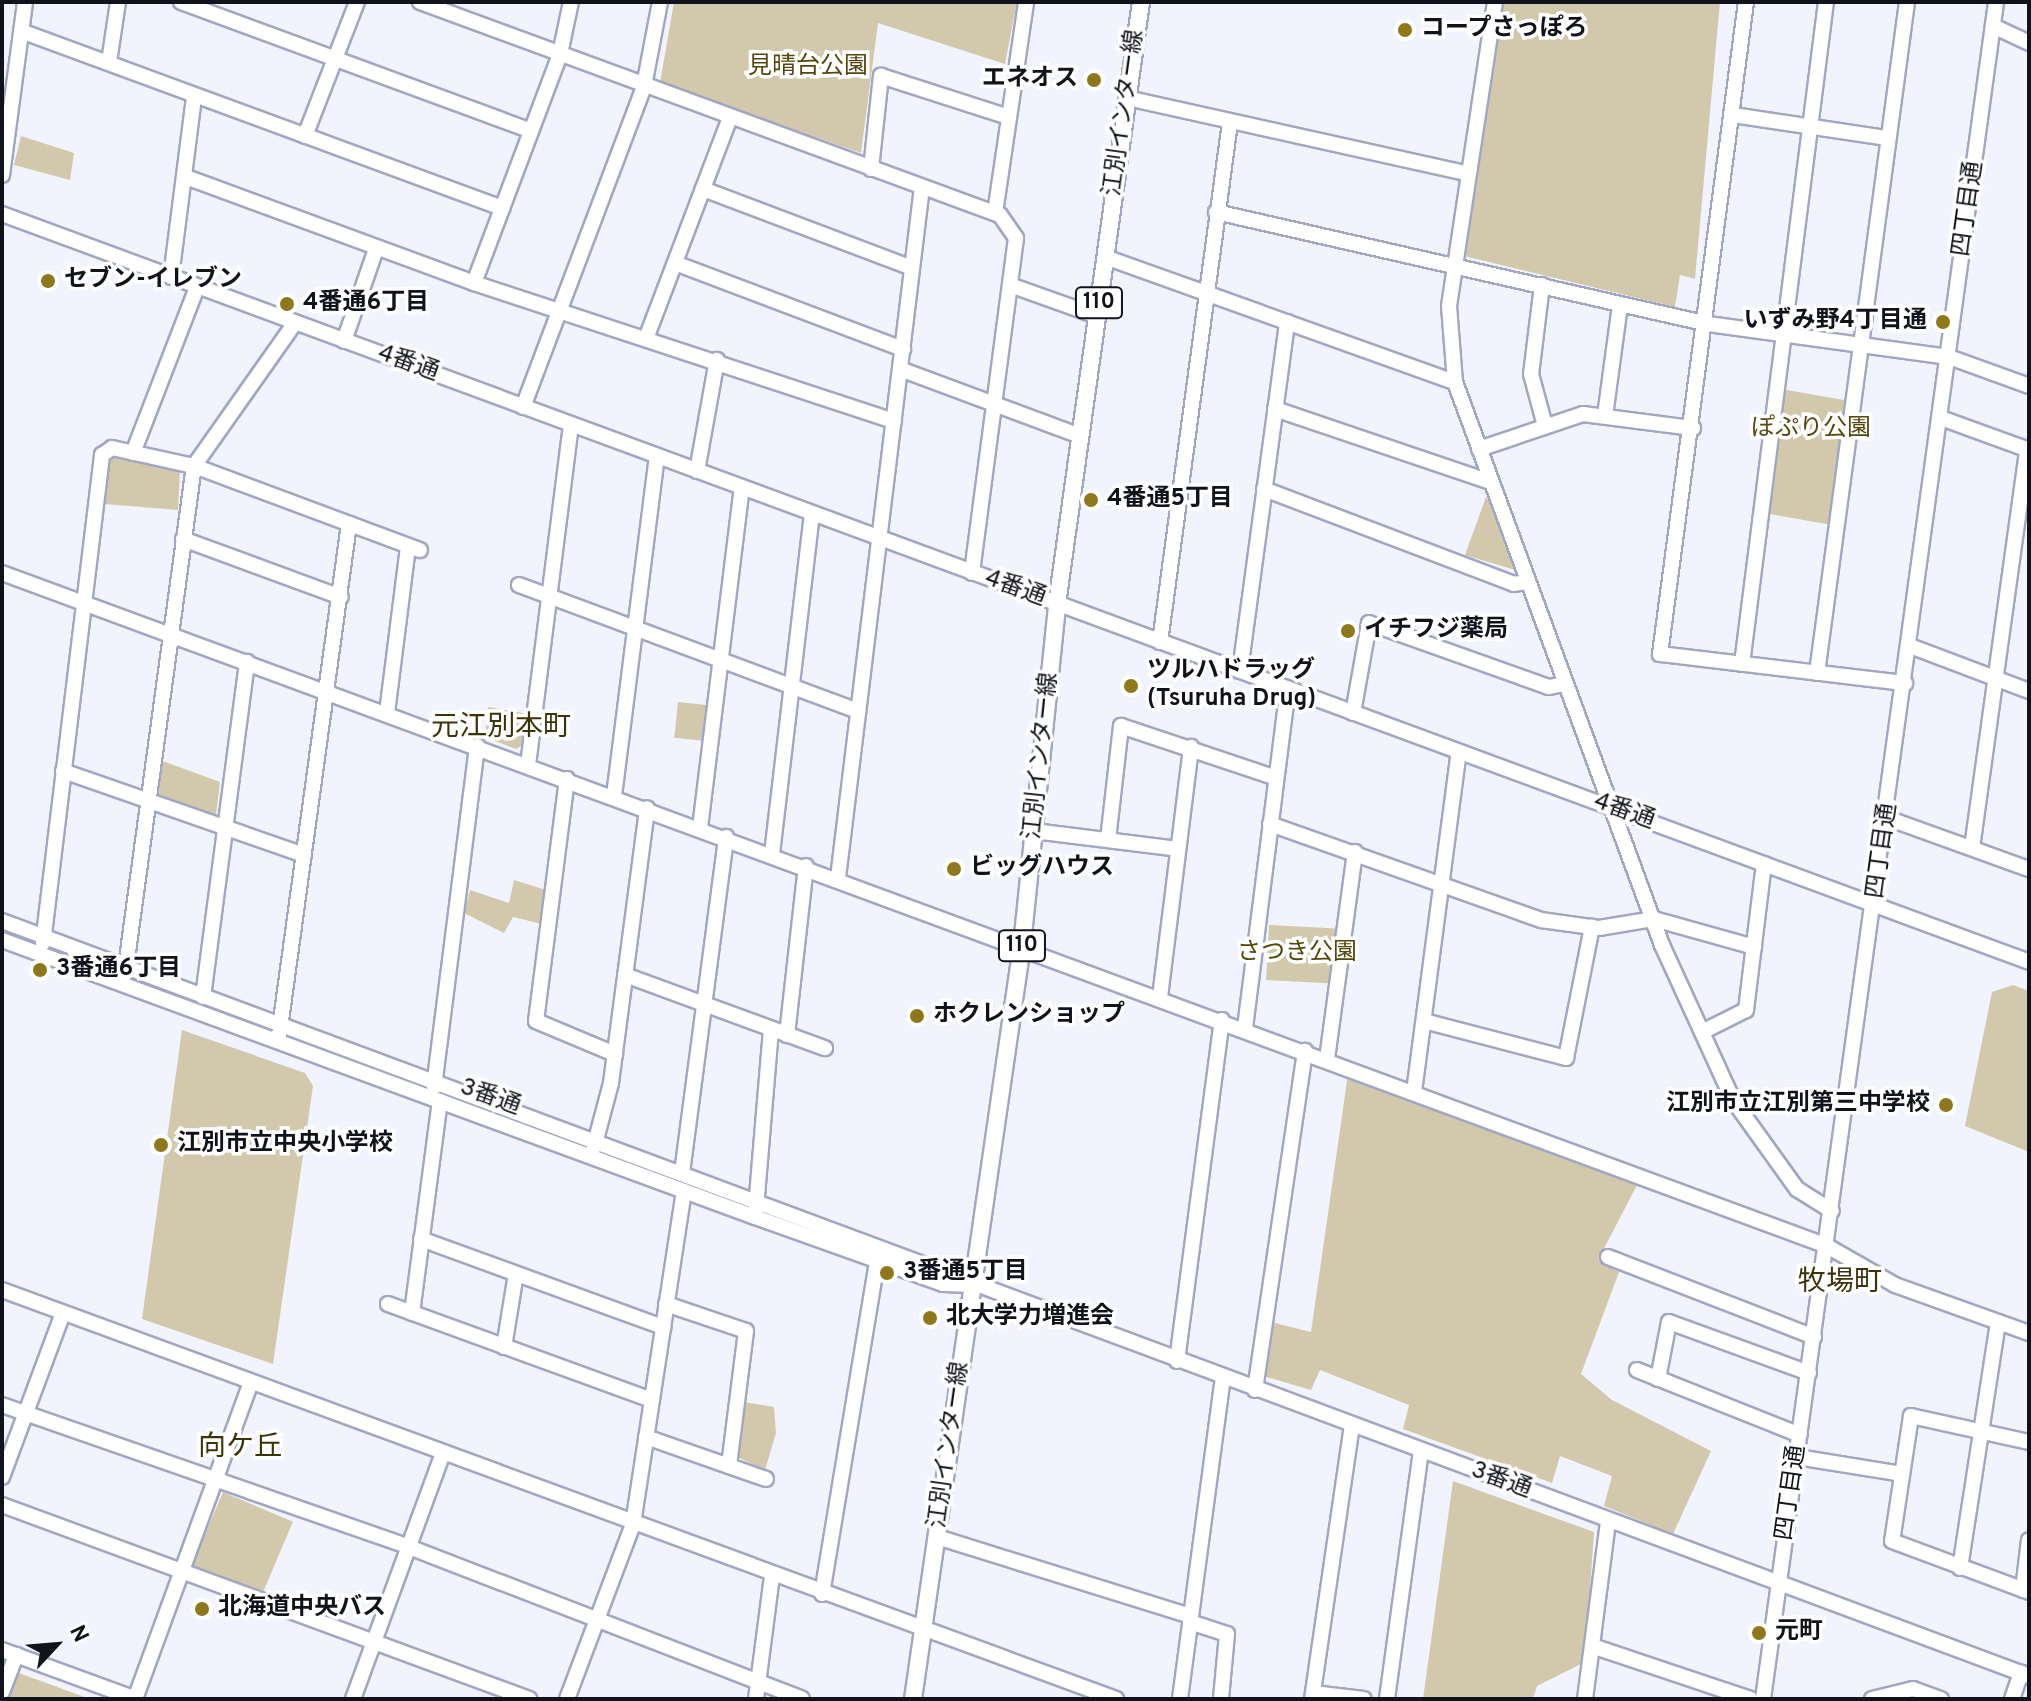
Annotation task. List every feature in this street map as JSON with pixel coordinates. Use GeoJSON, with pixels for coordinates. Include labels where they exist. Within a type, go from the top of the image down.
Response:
{"type":"FeatureCollection","features":[{"type":"Feature","properties":{"kind":"main road","name":"江別インター線"},"geometry":{"type":"LineString","coordinates":[[913,1699],[1022,945],[1057,604],[1141,2]]}},
{"type":"Feature","properties":{"kind":"street"},"geometry":{"type":"LineString","coordinates":[[2,175],[25,2]]}},
{"type":"Feature","properties":{"kind":"street"},"geometry":{"type":"LineString","coordinates":[[109,62],[118,2]]}},
{"type":"Feature","properties":{"kind":"street"},"geometry":{"type":"LineString","coordinates":[[181,2],[531,131]]}},
{"type":"Feature","properties":{"kind":"street"},"geometry":{"type":"LineString","coordinates":[[305,136],[357,2]]}},
{"type":"Feature","properties":{"kind":"street"},"geometry":{"type":"LineString","coordinates":[[420,2],[995,213],[1016,238],[972,573]]}},
{"type":"Feature","properties":{"kind":"street"},"geometry":{"type":"LineString","coordinates":[[474,283],[560,54],[571,2]]}},
{"type":"Feature","properties":{"kind":"street"},"geometry":{"type":"LineString","coordinates":[[523,407],[644,86],[660,2]]}},
{"type":"Feature","properties":{"kind":"street"},"geometry":{"type":"LineString","coordinates":[[995,213],[1026,2]]}},
{"type":"Feature","properties":{"kind":"street"},"geometry":{"type":"LineString","coordinates":[[1495,2],[1449,306],[1455,382],[1564,684],[1616,809],[1654,919],[1702,1032],[1763,1149],[1797,1189],[1832,1211]]}},
{"type":"Feature","properties":{"kind":"street"},"geometry":{"type":"LineString","coordinates":[[1746,2],[1708,324],[1660,654],[1905,683]]}},
{"type":"Feature","properties":{"kind":"street"},"geometry":{"type":"LineString","coordinates":[[1742,664],[1826,2]]}},
{"type":"Feature","properties":{"kind":"street"},"geometry":{"type":"LineString","coordinates":[[1817,673],[1907,2]]}},
{"type":"Feature","properties":{"kind":"street","name":"四丁目通"},"geometry":{"type":"LineString","coordinates":[[1763,1699],[1876,904],[1996,2]]}},
{"type":"Feature","properties":{"kind":"street"},"geometry":{"type":"LineString","coordinates":[[1993,26],[2029,43]]}},
{"type":"Feature","properties":{"kind":"street"},"geometry":{"type":"LineString","coordinates":[[21,31],[502,208]]}},
{"type":"Feature","properties":{"kind":"street"},"geometry":{"type":"LineString","coordinates":[[871,169],[881,76],[1009,117]]}},
{"type":"Feature","properties":{"kind":"street"},"geometry":{"type":"LineString","coordinates":[[171,277],[194,97]]}},
{"type":"Feature","properties":{"kind":"street"},"geometry":{"type":"LineString","coordinates":[[1127,98],[1469,174]]}},
{"type":"Feature","properties":{"kind":"street"},"geometry":{"type":"LineString","coordinates":[[1733,115],[1887,138]]}},
{"type":"Feature","properties":{"kind":"street"},"geometry":{"type":"LineString","coordinates":[[647,336],[730,117]]}},
{"type":"Feature","properties":{"kind":"street"},"geometry":{"type":"LineString","coordinates":[[1160,642],[1204,292],[1230,122]]}},
{"type":"Feature","properties":{"kind":"street"},"geometry":{"type":"LineString","coordinates":[[186,177],[474,283],[561,306],[894,421]]}},
{"type":"Feature","properties":{"kind":"street"},"geometry":{"type":"LineString","coordinates":[[838,878],[922,187]]}},
{"type":"Feature","properties":{"kind":"street"},"geometry":{"type":"LineString","coordinates":[[703,189],[912,268]]}},
{"type":"Feature","properties":{"kind":"street"},"geometry":{"type":"LineString","coordinates":[[1216,212],[1456,263],[1708,324],[1949,357],[2029,386]]}},
{"type":"Feature","properties":{"kind":"street","name":"4番通"},"geometry":{"type":"LineString","coordinates":[[2,214],[2029,962]]}},
{"type":"Feature","properties":{"kind":"street"},"geometry":{"type":"LineString","coordinates":[[344,341],[376,249]]}},
{"type":"Feature","properties":{"kind":"street"},"geometry":{"type":"LineString","coordinates":[[1105,257],[1455,382]]}},
{"type":"Feature","properties":{"kind":"street"},"geometry":{"type":"LineString","coordinates":[[675,263],[903,349]]}},
{"type":"Feature","properties":{"kind":"street"},"geometry":{"type":"LineString","coordinates":[[1010,285],[1097,316]]}},
{"type":"Feature","properties":{"kind":"street"},"geometry":{"type":"LineString","coordinates":[[1542,285],[1531,374],[1545,426]]}},
{"type":"Feature","properties":{"kind":"street"},"geometry":{"type":"LineString","coordinates":[[133,453],[197,287]]}},
{"type":"Feature","properties":{"kind":"street"},"geometry":{"type":"LineString","coordinates":[[1605,416],[1620,305]]}},
{"type":"Feature","properties":{"kind":"street"},"geometry":{"type":"LineString","coordinates":[[1240,671],[1287,322]]}},
{"type":"Feature","properties":{"kind":"street"},"geometry":{"type":"LineString","coordinates":[[123,986],[194,466],[295,323]]}},
{"type":"Feature","properties":{"kind":"street"},"geometry":{"type":"LineString","coordinates":[[697,471],[717,360]]}},
{"type":"Feature","properties":{"kind":"street"},"geometry":{"type":"LineString","coordinates":[[900,369],[1080,436]]}},
{"type":"Feature","properties":{"kind":"street"},"geometry":{"type":"LineString","coordinates":[[1275,409],[1491,482]]}},
{"type":"Feature","properties":{"kind":"street"},"geometry":{"type":"LineString","coordinates":[[1479,449],[1583,414],[1693,428]]}},
{"type":"Feature","properties":{"kind":"street"},"geometry":{"type":"LineString","coordinates":[[1941,418],[2028,450],[1972,848]]}},
{"type":"Feature","properties":{"kind":"street"},"geometry":{"type":"LineString","coordinates":[[528,765],[571,425]]}},
{"type":"Feature","properties":{"kind":"street"},"geometry":{"type":"LineString","coordinates":[[40,955],[102,455],[112,448],[194,466],[414,548],[387,713]]}},
{"type":"Feature","properties":{"kind":"street"},"geometry":{"type":"LineString","coordinates":[[614,796],[657,456]]}},
{"type":"Feature","properties":{"kind":"street"},"geometry":{"type":"LineString","coordinates":[[700,828],[742,488]]}},
{"type":"Feature","properties":{"kind":"street"},"geometry":{"type":"LineString","coordinates":[[1264,489],[1514,584],[1527,582]]}},
{"type":"Feature","properties":{"kind":"street"},"geometry":{"type":"LineString","coordinates":[[772,854],[812,513]]}},
{"type":"Feature","properties":{"kind":"street"},"geometry":{"type":"LineString","coordinates":[[277,1044],[329,692],[349,524]]}},
{"type":"Feature","properties":{"kind":"street"},"geometry":{"type":"LineString","coordinates":[[183,539],[341,597]]}},
{"type":"Feature","properties":{"kind":"street"},"geometry":{"type":"LineString","coordinates":[[2,573],[1022,945],[1827,1246],[1895,1285],[2029,1333]]}},
{"type":"Feature","properties":{"kind":"street"},"geometry":{"type":"LineString","coordinates":[[519,585],[858,711]]}},
{"type":"Feature","properties":{"kind":"street"},"geometry":{"type":"LineString","coordinates":[[1353,713],[1369,623],[1549,687],[1564,684]]}},
{"type":"Feature","properties":{"kind":"street"},"geometry":{"type":"LineString","coordinates":[[1910,646],[2029,691]]}},
{"type":"Feature","properties":{"kind":"street"},"geometry":{"type":"LineString","coordinates":[[203,997],[247,662]]}},
{"type":"Feature","properties":{"kind":"street"},"geometry":{"type":"LineString","coordinates":[[1245,1028],[1288,689]]}},
{"type":"Feature","properties":{"kind":"street"},"geometry":{"type":"LineString","coordinates":[[1108,840],[1121,726],[1276,778]]}},
{"type":"Feature","properties":{"kind":"street"},"geometry":{"type":"LineString","coordinates":[[412,1313],[436,1100],[435,1078],[477,746]]}},
{"type":"Feature","properties":{"kind":"street"},"geometry":{"type":"LineString","coordinates":[[1160,997],[1191,747]]}},
{"type":"Feature","properties":{"kind":"street"},"geometry":{"type":"LineString","coordinates":[[1414,1092],[1459,752]]}},
{"type":"Feature","properties":{"kind":"street"},"geometry":{"type":"LineString","coordinates":[[63,771],[304,855]]}},
{"type":"Feature","properties":{"kind":"street"},"geometry":{"type":"LineString","coordinates":[[567,779],[536,1021],[615,1054]]}},
{"type":"Feature","properties":{"kind":"street"},"geometry":{"type":"LineString","coordinates":[[591,1158],[615,1054],[647,808]]}},
{"type":"Feature","properties":{"kind":"street"},"geometry":{"type":"LineString","coordinates":[[1887,818],[2029,869]]}},
{"type":"Feature","properties":{"kind":"street"},"geometry":{"type":"LineString","coordinates":[[1270,824],[1442,881],[1541,920],[1592,927],[1654,919],[1754,947]]}},
{"type":"Feature","properties":{"kind":"street"},"geometry":{"type":"LineString","coordinates":[[1034,831],[1178,849]]}},
{"type":"Feature","properties":{"kind":"street"},"geometry":{"type":"LineString","coordinates":[[682,1173],[726,837]]}},
{"type":"Feature","properties":{"kind":"street"},"geometry":{"type":"LineString","coordinates":[[1327,1059],[1355,852]]}},
{"type":"Feature","properties":{"kind":"street"},"geometry":{"type":"LineString","coordinates":[[1702,1032],[1746,1010],[1764,864]]}},
{"type":"Feature","properties":{"kind":"street"},"geometry":{"type":"LineString","coordinates":[[787,1035],[806,866]]}},
{"type":"Feature","properties":{"kind":"street","name":"3番通"},"geometry":{"type":"LineString","coordinates":[[2,921],[281,1026],[435,1078],[682,1173],[951,1269],[973,1285],[2025,1674]]}},
{"type":"Feature","properties":{"kind":"street"},"geometry":{"type":"LineString","coordinates":[[1424,1021],[1566,1058],[1592,927]]}},
{"type":"Feature","properties":{"kind":"street","name":"3番通"},"geometry":{"type":"LineString","coordinates":[[2,940],[277,1044],[877,1261],[943,1284],[973,1285]]}},
{"type":"Feature","properties":{"kind":"street"},"geometry":{"type":"LineString","coordinates":[[625,975],[825,1048]]}},
{"type":"Feature","properties":{"kind":"street"},"geometry":{"type":"LineString","coordinates":[[1177,1361],[1222,1020]]}},
{"type":"Feature","properties":{"kind":"street"},"geometry":{"type":"LineString","coordinates":[[755,1217],[771,1029]]}},
{"type":"Feature","properties":{"kind":"street"},"geometry":{"type":"LineString","coordinates":[[1255,1390],[1305,1051]]}},
{"type":"Feature","properties":{"kind":"street"},"geometry":{"type":"LineString","coordinates":[[567,1699],[633,1524],[684,1191]]}},
{"type":"Feature","properties":{"kind":"street"},"geometry":{"type":"LineString","coordinates":[[421,1239],[663,1327]]}},
{"type":"Feature","properties":{"kind":"street"},"geometry":{"type":"LineString","coordinates":[[1608,1257],[1814,1337]]}},
{"type":"Feature","properties":{"kind":"street"},"geometry":{"type":"LineString","coordinates":[[822,1594],[877,1261]]}},
{"type":"Feature","properties":{"kind":"street"},"geometry":{"type":"LineString","coordinates":[[504,1347],[516,1274]]}},
{"type":"Feature","properties":{"kind":"street"},"geometry":{"type":"LineString","coordinates":[[2,1290],[822,1594],[1116,1699]]}},
{"type":"Feature","properties":{"kind":"street"},"geometry":{"type":"LineString","coordinates":[[388,1304],[652,1400]]}},
{"type":"Feature","properties":{"kind":"street"},"geometry":{"type":"LineString","coordinates":[[666,1304],[746,1331],[729,1466]]}},
{"type":"Feature","properties":{"kind":"street"},"geometry":{"type":"LineString","coordinates":[[2,1477],[63,1313]]}},
{"type":"Feature","properties":{"kind":"street"},"geometry":{"type":"LineString","coordinates":[[1658,1379],[1669,1322],[1809,1373]]}},
{"type":"Feature","properties":{"kind":"street"},"geometry":{"type":"LineString","coordinates":[[1960,1568],[1998,1322]]}},
{"type":"Feature","properties":{"kind":"street"},"geometry":{"type":"LineString","coordinates":[[1637,1370],[1800,1435]]}},
{"type":"Feature","properties":{"kind":"street"},"geometry":{"type":"LineString","coordinates":[[1180,1699],[1223,1378]]}},
{"type":"Feature","properties":{"kind":"street"},"geometry":{"type":"LineString","coordinates":[[2,1692],[9,1652],[136,1699],[251,1382]]}},
{"type":"Feature","properties":{"kind":"street"},"geometry":{"type":"LineString","coordinates":[[2,1405],[213,1482],[409,1547],[596,1622],[802,1699]]}},
{"type":"Feature","properties":{"kind":"street"},"geometry":{"type":"LineString","coordinates":[[2029,1442],[1982,1426],[1911,1416],[1892,1541],[2026,1591],[2029,1540]]}},
{"type":"Feature","properties":{"kind":"street"},"geometry":{"type":"LineString","coordinates":[[1352,1426],[1313,1696],[1364,1699]]}},
{"type":"Feature","properties":{"kind":"street"},"geometry":{"type":"LineString","coordinates":[[646,1437],[766,1479]]}},
{"type":"Feature","properties":{"kind":"street"},"geometry":{"type":"LineString","coordinates":[[1387,1699],[1421,1452]]}},
{"type":"Feature","properties":{"kind":"street"},"geometry":{"type":"LineString","coordinates":[[353,1699],[443,1453]]}},
{"type":"Feature","properties":{"kind":"street"},"geometry":{"type":"LineString","coordinates":[[1797,1457],[1902,1474]]}},
{"type":"Feature","properties":{"kind":"street"},"geometry":{"type":"LineString","coordinates":[[2,1505],[180,1571],[377,1638],[529,1699]]}},
{"type":"Feature","properties":{"kind":"street"},"geometry":{"type":"LineString","coordinates":[[1585,1699],[1608,1521]]}},
{"type":"Feature","properties":{"kind":"street"},"geometry":{"type":"LineString","coordinates":[[937,1537],[1191,1619],[1227,1634],[1221,1699]]}},
{"type":"Feature","properties":{"kind":"street"},"geometry":{"type":"LineString","coordinates":[[756,1699],[772,1575]]}},
{"type":"Feature","properties":{"kind":"street"},"geometry":{"type":"LineString","coordinates":[[1592,1646],[1750,1699]]}},
{"type":"Feature","properties":{"kind":"street"},"geometry":{"type":"LineString","coordinates":[[2012,1699],[2025,1674]]}},
{"type":"Feature","properties":{"kind":"street"},"geometry":{"type":"LineString","coordinates":[[1872,1699],[1913,1689],[1941,1699]]}},
{"type":"Feature","properties":{"kind":"green space","name":"見晴台公園"},"geometry":{"type":"Polygon","coordinates":[[[674,2],[1017,2],[1005,64],[878,23],[861,153],[660,83],[674,2]]]}},
{"type":"Feature","properties":{"kind":"green space"},"geometry":{"type":"Polygon","coordinates":[[[1502,2],[1720,2],[1695,279],[1680,275],[1675,307],[1464,256],[1502,2]]]}},
{"type":"Feature","properties":{"kind":"green space"},"geometry":{"type":"Polygon","coordinates":[[[21,136],[74,153],[70,180],[14,165],[21,136]]]}},
{"type":"Feature","properties":{"kind":"green space","name":"ぽぷり公園"},"geometry":{"type":"Polygon","coordinates":[[[1781,389],[1851,401],[1829,524],[1759,512],[1781,389]]]}},
{"type":"Feature","properties":{"kind":"green space"},"geometry":{"type":"Polygon","coordinates":[[[118,456],[180,469],[178,510],[104,504],[110,461],[118,456]]]}},
{"type":"Feature","properties":{"kind":"green space"},"geometry":{"type":"Polygon","coordinates":[[[1486,497],[1495,510],[1515,570],[1465,555],[1486,497]]]}},
{"type":"Feature","properties":{"kind":"green space"},"geometry":{"type":"Polygon","coordinates":[[[678,702],[709,705],[705,741],[674,738],[678,702]]]}},
{"type":"Feature","properties":{"kind":"green space"},"geometry":{"type":"Polygon","coordinates":[[[488,707],[529,714],[525,744],[516,749],[485,737],[488,707]]]}},
{"type":"Feature","properties":{"kind":"green space"},"geometry":{"type":"Polygon","coordinates":[[[160,760],[220,782],[216,815],[159,799],[160,760]]]}},
{"type":"Feature","properties":{"kind":"green space"},"geometry":{"type":"Polygon","coordinates":[[[514,880],[546,890],[542,924],[513,917],[504,933],[464,913],[470,890],[509,903],[514,880]]]}},
{"type":"Feature","properties":{"kind":"green space","name":"さつき公園"},"geometry":{"type":"Polygon","coordinates":[[[1269,925],[1336,929],[1333,983],[1266,980],[1269,925]]]}},
{"type":"Feature","properties":{"kind":"green space"},"geometry":{"type":"Polygon","coordinates":[[[2013,985],[2029,991],[2029,1152],[1965,1126],[1992,992],[2013,985]]]}},
{"type":"Feature","properties":{"kind":"green space"},"geometry":{"type":"Polygon","coordinates":[[[182,1030],[305,1073],[313,1086],[273,1364],[142,1319],[182,1030]]]}},
{"type":"Feature","properties":{"kind":"green space"},"geometry":{"type":"Polygon","coordinates":[[[1348,1074],[1637,1185],[1598,1260],[1619,1272],[1581,1374],[1612,1400],[1711,1451],[1673,1534],[1604,1506],[1612,1476],[1560,1456],[1552,1483],[1403,1429],[1409,1405],[1320,1370],[1311,1390],[1263,1376],[1271,1322],[1311,1332],[1348,1074]]]}},
{"type":"Feature","properties":{"kind":"green space"},"geometry":{"type":"Polygon","coordinates":[[[744,1402],[774,1407],[776,1433],[765,1470],[735,1456],[744,1402]]]}},
{"type":"Feature","properties":{"kind":"green space"},"geometry":{"type":"Polygon","coordinates":[[[1453,1481],[1594,1532],[1585,1662],[1537,1686],[1533,1699],[1423,1699],[1453,1481]]]}},
{"type":"Feature","properties":{"kind":"green space"},"geometry":{"type":"Polygon","coordinates":[[[223,1492],[293,1522],[261,1596],[191,1567],[223,1492]]]}},
{"type":"Feature","properties":{"kind":"green space"},"geometry":{"type":"Polygon","coordinates":[[[19,1673],[90,1699],[9,1699],[19,1673]]]}},
{"type":"Feature","properties":{"kind":"place","name":"コープさっぽろ"},"geometry":{"type":"Point","coordinates":[1405,30]}},
{"type":"Feature","properties":{"kind":"place","name":"エネオス"},"geometry":{"type":"Point","coordinates":[1094,80]}},
{"type":"Feature","properties":{"kind":"place","name":"セブン-イレブン"},"geometry":{"type":"Point","coordinates":[48,281]}},
{"type":"Feature","properties":{"kind":"place","name":"4番通6丁目"},"geometry":{"type":"Point","coordinates":[287,304]}},
{"type":"Feature","properties":{"kind":"place","name":"いずみ野4丁目通"},"geometry":{"type":"Point","coordinates":[1943,322]}},
{"type":"Feature","properties":{"kind":"place","name":"4番通5丁目"},"geometry":{"type":"Point","coordinates":[1091,500]}},
{"type":"Feature","properties":{"kind":"place","name":"イチフジ薬局"},"geometry":{"type":"Point","coordinates":[1348,631]}},
{"type":"Feature","properties":{"kind":"place","name":"ツルハドラッグ (Tsuruha Drug)"},"geometry":{"type":"Point","coordinates":[1131,686]}},
{"type":"Feature","properties":{"kind":"place","name":"ビッグハウス"},"geometry":{"type":"Point","coordinates":[954,869]}},
{"type":"Feature","properties":{"kind":"place","name":"3番通6丁目"},"geometry":{"type":"Point","coordinates":[40,970]}},
{"type":"Feature","properties":{"kind":"place","name":"ホクレンショップ"},"geometry":{"type":"Point","coordinates":[917,1016]}},
{"type":"Feature","properties":{"kind":"place","name":"江別市立江別第三中学校"},"geometry":{"type":"Point","coordinates":[1946,1105]}},
{"type":"Feature","properties":{"kind":"place","name":"江別市立中央小学校"},"geometry":{"type":"Point","coordinates":[161,1145]}},
{"type":"Feature","properties":{"kind":"place","name":"3番通5丁目"},"geometry":{"type":"Point","coordinates":[887,1273]}},
{"type":"Feature","properties":{"kind":"place","name":"北大学力増進会"},"geometry":{"type":"Point","coordinates":[930,1318]}},
{"type":"Feature","properties":{"kind":"place","name":"北海道中央バス"},"geometry":{"type":"Point","coordinates":[202,1609]}},
{"type":"Feature","properties":{"kind":"place","name":"元町"},"geometry":{"type":"Point","coordinates":[1759,1633]}},
{"type":"Feature","properties":{"kind":"district","name":"元江別本町"},"geometry":{"type":"Point","coordinates":[501,728]}},
{"type":"Feature","properties":{"kind":"district","name":"牧場町"},"geometry":{"type":"Point","coordinates":[1840,1283]}},
{"type":"Feature","properties":{"kind":"district","name":"向ケ丘"},"geometry":{"type":"Point","coordinates":[240,1448]}}]}
